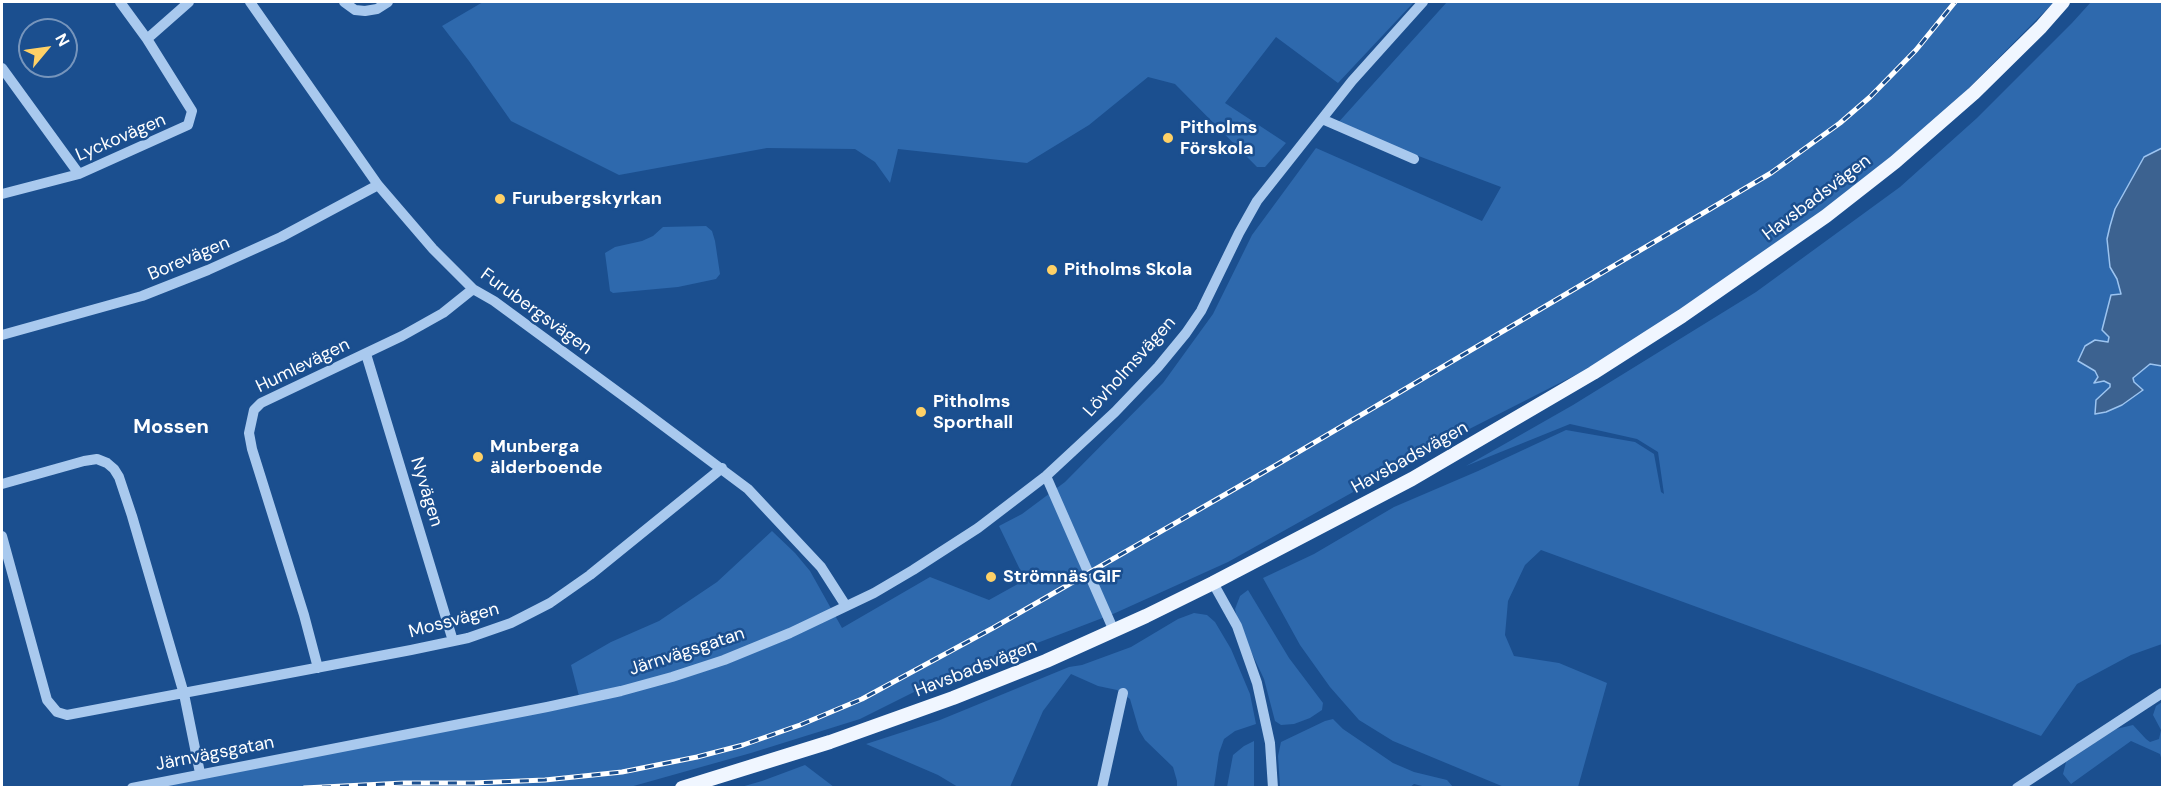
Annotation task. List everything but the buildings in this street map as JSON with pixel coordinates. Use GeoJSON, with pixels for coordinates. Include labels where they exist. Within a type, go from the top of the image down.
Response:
{"type":"FeatureCollection","features":[{"type":"Feature","properties":{"kind":"main road","name":"Havsbadsvägen"},"geometry":{"type":"LineString","coordinates":[[682,788],[830,742],[953,698],[1046,661],[1114,631],[1319,529],[1501,428],[1663,329],[1826,216],[1895,162],[1974,93],[2063,2]]}},
{"type":"Feature","properties":{"kind":"street","name":"Lyckovägen"},"geometry":{"type":"LineString","coordinates":[[2,194],[79,174],[184,129],[191,120],[192,111],[147,39],[120,2]]}},
{"type":"Feature","properties":{"kind":"street"},"geometry":{"type":"LineString","coordinates":[[147,39],[189,2]]}},
{"type":"Feature","properties":{"kind":"street","name":"Furubergsvägen"},"geometry":{"type":"LineString","coordinates":[[250,2],[378,185],[427,243],[473,289],[494,301],[748,489],[821,567],[846,606]]}},
{"type":"Feature","properties":{"kind":"street"},"geometry":{"type":"LineString","coordinates":[[344,2],[355,10],[365,11],[377,9],[388,2]]}},
{"type":"Feature","properties":{"kind":"street","name":"Lövholmsvägen"},"geometry":{"type":"LineString","coordinates":[[1046,476],[1135,392],[1186,333],[1208,298],[1257,201],[1352,81],[1423,2]]}},
{"type":"Feature","properties":{"kind":"street"},"geometry":{"type":"LineString","coordinates":[[2,68],[79,174]]}},
{"type":"Feature","properties":{"kind":"street"},"geometry":{"type":"LineString","coordinates":[[1322,119],[1414,159]]}},
{"type":"Feature","properties":{"kind":"street","name":"Borevägen"},"geometry":{"type":"LineString","coordinates":[[2,335],[142,296],[208,270],[281,237],[378,185]]}},
{"type":"Feature","properties":{"kind":"street","name":"Humlevägen"},"geometry":{"type":"LineString","coordinates":[[318,668],[304,615],[252,449],[249,433],[254,410],[261,403],[366,354],[443,313],[473,289]]}},
{"type":"Feature","properties":{"kind":"street","name":"Nyvägen"},"geometry":{"type":"LineString","coordinates":[[366,354],[453,641]]}},
{"type":"Feature","properties":{"kind":"street"},"geometry":{"type":"LineString","coordinates":[[2,484],[97,459],[114,469],[119,477],[132,516],[184,694],[201,773]]}},
{"type":"Feature","properties":{"kind":"street","name":"Mossvägen"},"geometry":{"type":"LineString","coordinates":[[2,536],[47,700],[57,712],[67,715],[468,638],[511,622],[550,603],[590,575],[722,468]]}},
{"type":"Feature","properties":{"kind":"street"},"geometry":{"type":"LineString","coordinates":[[1046,476],[1114,631]]}},
{"type":"Feature","properties":{"kind":"street","name":"Järnvägsgatan"},"geometry":{"type":"LineString","coordinates":[[132,788],[621,691],[724,660],[790,633],[882,589],[996,515],[1046,476]]}},
{"type":"Feature","properties":{"kind":"street"},"geometry":{"type":"LineString","coordinates":[[1213,583],[1237,626],[1257,683],[1270,743],[1273,788]]}},
{"type":"Feature","properties":{"kind":"street"},"geometry":{"type":"LineString","coordinates":[[1101,788],[1123,693]]}},
{"type":"Feature","properties":{"kind":"street"},"geometry":{"type":"LineString","coordinates":[[2017,788],[2163,693]]}},
{"type":"Feature","properties":{"kind":"shaded area"},"geometry":{"type":"Polygon","coordinates":[[[483,2],[1414,2],[1338,83],[1276,37],[1225,103],[1286,143],[1265,167],[1257,167],[1175,84],[1148,77],[1089,125],[1027,163],[898,149],[890,183],[875,162],[855,149],[767,148],[619,175],[511,121],[442,26],[483,2]]]}},
{"type":"Feature","properties":{"kind":"shaded area"},"geometry":{"type":"Polygon","coordinates":[[[1447,2],[2054,2],[1955,102],[1859,184],[1744,266],[1603,361],[1430,449],[1228,562],[1113,614],[930,684],[860,719],[630,787],[134,788],[580,700],[571,665],[611,642],[659,621],[717,582],[772,531],[810,571],[842,628],[930,577],[989,600],[1025,580],[999,526],[1022,514],[1065,482],[1163,383],[1213,314],[1252,235],[1316,148],[1482,221],[1501,187],[1336,125],[1447,2]]]}},
{"type":"Feature","properties":{"kind":"shaded area"},"geometry":{"type":"Polygon","coordinates":[[[2091,2],[2162,2],[2162,148],[2143,158],[2115,209],[2107,239],[2110,267],[2117,279],[2121,294],[2111,296],[2105,323],[2109,337],[2108,343],[2094,340],[2085,346],[2083,363],[2095,371],[2098,377],[2094,383],[2104,381],[2109,383],[2110,387],[2143,390],[2133,378],[2150,364],[2162,366],[2162,644],[2131,655],[2077,684],[2041,736],[1872,671],[1541,550],[1525,565],[1508,601],[1505,635],[1514,656],[1559,663],[1607,683],[1578,787],[1504,787],[1393,741],[1359,720],[1330,687],[1300,645],[1263,578],[1314,554],[1394,507],[1566,430],[1635,442],[1654,454],[1661,492],[1664,494],[1658,452],[1637,439],[1570,424],[1466,466],[1573,405],[1756,292],[1900,187],[1977,118],[2091,2]]]}},
{"type":"Feature","properties":{"kind":"shaded area"},"geometry":{"type":"Polygon","coordinates":[[[2162,148],[2162,366],[2150,364],[2133,378],[2143,390],[2122,405],[2095,414],[2096,400],[2110,387],[2110,384],[2104,381],[2094,383],[2098,377],[2095,371],[2078,361],[2085,346],[2095,340],[2108,342],[2109,337],[2102,330],[2111,295],[2121,294],[2117,279],[2110,267],[2107,239],[2110,226],[2115,209],[2144,157],[2162,148]]]}},
{"type":"Feature","properties":{"kind":"shaded area"},"geometry":{"type":"Polygon","coordinates":[[[706,226],[712,231],[715,241],[720,274],[716,279],[678,287],[613,293],[610,291],[605,253],[615,247],[642,241],[653,236],[663,227],[706,226]]]}},
{"type":"Feature","properties":{"kind":"shaded area"},"geometry":{"type":"Polygon","coordinates":[[[1248,590],[1289,658],[1323,703],[1322,710],[1310,718],[1294,724],[1281,725],[1275,721],[1264,679],[1239,626],[1235,609],[1240,596],[1248,590]]]}},
{"type":"Feature","properties":{"kind":"shaded area"},"geometry":{"type":"Polygon","coordinates":[[[1194,613],[1207,615],[1215,622],[1231,649],[1250,694],[1256,724],[1235,731],[1224,739],[1219,753],[1214,787],[1177,787],[1173,767],[1145,740],[1139,730],[1130,699],[1117,690],[1098,686],[1071,674],[1043,711],[1010,787],[958,787],[938,775],[866,744],[940,720],[1069,667],[1082,665],[1131,647],[1178,619],[1194,613]]]}},
{"type":"Feature","properties":{"kind":"shaded area"},"geometry":{"type":"Polygon","coordinates":[[[2162,702],[2162,761],[2160,754],[2131,741],[2071,784],[2063,774],[2066,762],[2116,729],[2133,725],[2150,742],[2159,739],[2161,730],[2153,715],[2156,706],[2162,702]]]}},
{"type":"Feature","properties":{"kind":"shaded area"},"geometry":{"type":"Polygon","coordinates":[[[1333,719],[1343,729],[1393,763],[1414,772],[1447,780],[1453,787],[1426,787],[1414,784],[1409,788],[1280,787],[1278,756],[1281,742],[1333,719]]]}},
{"type":"Feature","properties":{"kind":"shaded area"},"geometry":{"type":"Polygon","coordinates":[[[1254,741],[1254,787],[1227,787],[1233,755],[1254,741]]]}},
{"type":"Feature","properties":{"kind":"shaded area"},"geometry":{"type":"Polygon","coordinates":[[[805,765],[834,787],[741,787],[762,781],[805,765]]]}},
{"type":"Feature","properties":{"kind":"railway"},"geometry":{"type":"LineString","coordinates":[[304,788],[545,780],[622,772],[743,745],[800,725],[862,699],[993,628],[1278,464],[1771,173],[1840,123],[1870,97],[1916,50],[1955,2]]}},
{"type":"Feature","properties":{"kind":"place","name":"Pitholms Förskola"},"geometry":{"type":"Point","coordinates":[1168,138]}},
{"type":"Feature","properties":{"kind":"place","name":"Furubergskyrkan"},"geometry":{"type":"Point","coordinates":[500,199]}},
{"type":"Feature","properties":{"kind":"place","name":"Pitholms Skola"},"geometry":{"type":"Point","coordinates":[1052,270]}},
{"type":"Feature","properties":{"kind":"place","name":"Pitholms Sporthall"},"geometry":{"type":"Point","coordinates":[921,412]}},
{"type":"Feature","properties":{"kind":"place","name":"Munberga älderboende"},"geometry":{"type":"Point","coordinates":[478,457]}},
{"type":"Feature","properties":{"kind":"place","name":"Strömnäs GIF"},"geometry":{"type":"Point","coordinates":[991,577]}},
{"type":"Feature","properties":{"kind":"district","name":"Mossen"},"geometry":{"type":"Point","coordinates":[171,428]}}]}
